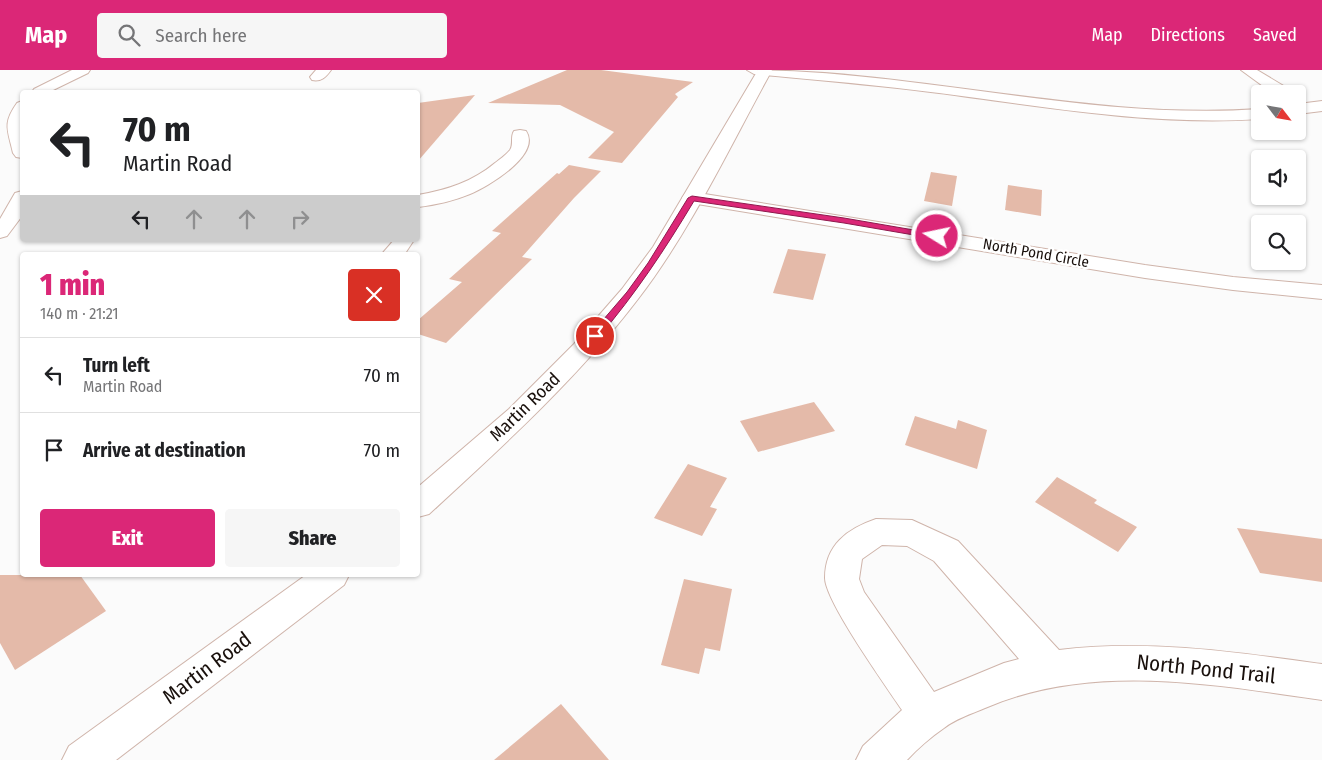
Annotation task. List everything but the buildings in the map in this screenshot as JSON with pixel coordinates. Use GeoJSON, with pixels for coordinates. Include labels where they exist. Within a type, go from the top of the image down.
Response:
{"type":"FeatureCollection","features":[{"type":"Feature","properties":{"kind":"street"},"geometry":{"type":"LineString","coordinates":[[43,90],[83,70]]}},
{"type":"Feature","properties":{"kind":"street"},"geometry":{"type":"LineString","coordinates":[[761,70],[868,80],[961,84],[1115,112],[1160,116],[1206,117],[1251,114]]}},
{"type":"Feature","properties":{"kind":"street","name":"Martin Road"},"geometry":{"type":"LineString","coordinates":[[420,503],[519,416],[583,350],[636,286],[663,248],[692,198],[761,70]]}},
{"type":"Feature","properties":{"kind":"street"},"geometry":{"type":"LineString","coordinates":[[1248,70],[1270,85]]}},
{"type":"Feature","properties":{"kind":"street"},"geometry":{"type":"LineString","coordinates":[[1306,100],[1320,106]]}},
{"type":"Feature","properties":{"kind":"street"},"geometry":{"type":"LineString","coordinates":[[1306,108],[1320,106]]}},
{"type":"Feature","properties":{"kind":"street"},"geometry":{"type":"LineString","coordinates":[[17,151],[13,127],[14,117],[20,109]]}},
{"type":"Feature","properties":{"kind":"street"},"geometry":{"type":"LineString","coordinates":[[420,201],[454,194],[487,179],[518,152],[521,143],[520,135]]}},
{"type":"Feature","properties":{"kind":"street","name":"North Pond Circle"},"geometry":{"type":"LineString","coordinates":[[692,198],[844,220],[1143,272],[1280,289],[1322,292]]}},
{"type":"Feature","properties":{"kind":"street"},"geometry":{"type":"LineString","coordinates":[[0,232],[20,208]]}},
{"type":"Feature","properties":{"kind":"street"},"geometry":{"type":"LineString","coordinates":[[395,252],[403,242]]}},
{"type":"Feature","properties":{"kind":"street"},"geometry":{"type":"LineString","coordinates":[[928,716],[850,600],[842,579],[847,552],[876,532],[912,533],[946,551],[1050,668]]}},
{"type":"Feature","properties":{"kind":"street","name":"Martin Road"},"geometry":{"type":"LineString","coordinates":[[82,760],[329,577]]}},
{"type":"Feature","properties":{"kind":"street","name":"North Pond Trail"},"geometry":{"type":"LineString","coordinates":[[877,760],[928,716],[987,686],[1050,668],[1119,661],[1184,663],[1322,682]]}},
{"type":"Feature","properties":{"kind":"route"},"geometry":{"type":"LineString","coordinates":[[595,336],[630,294],[663,248],[692,198],[844,220],[937,236]]}}]}
